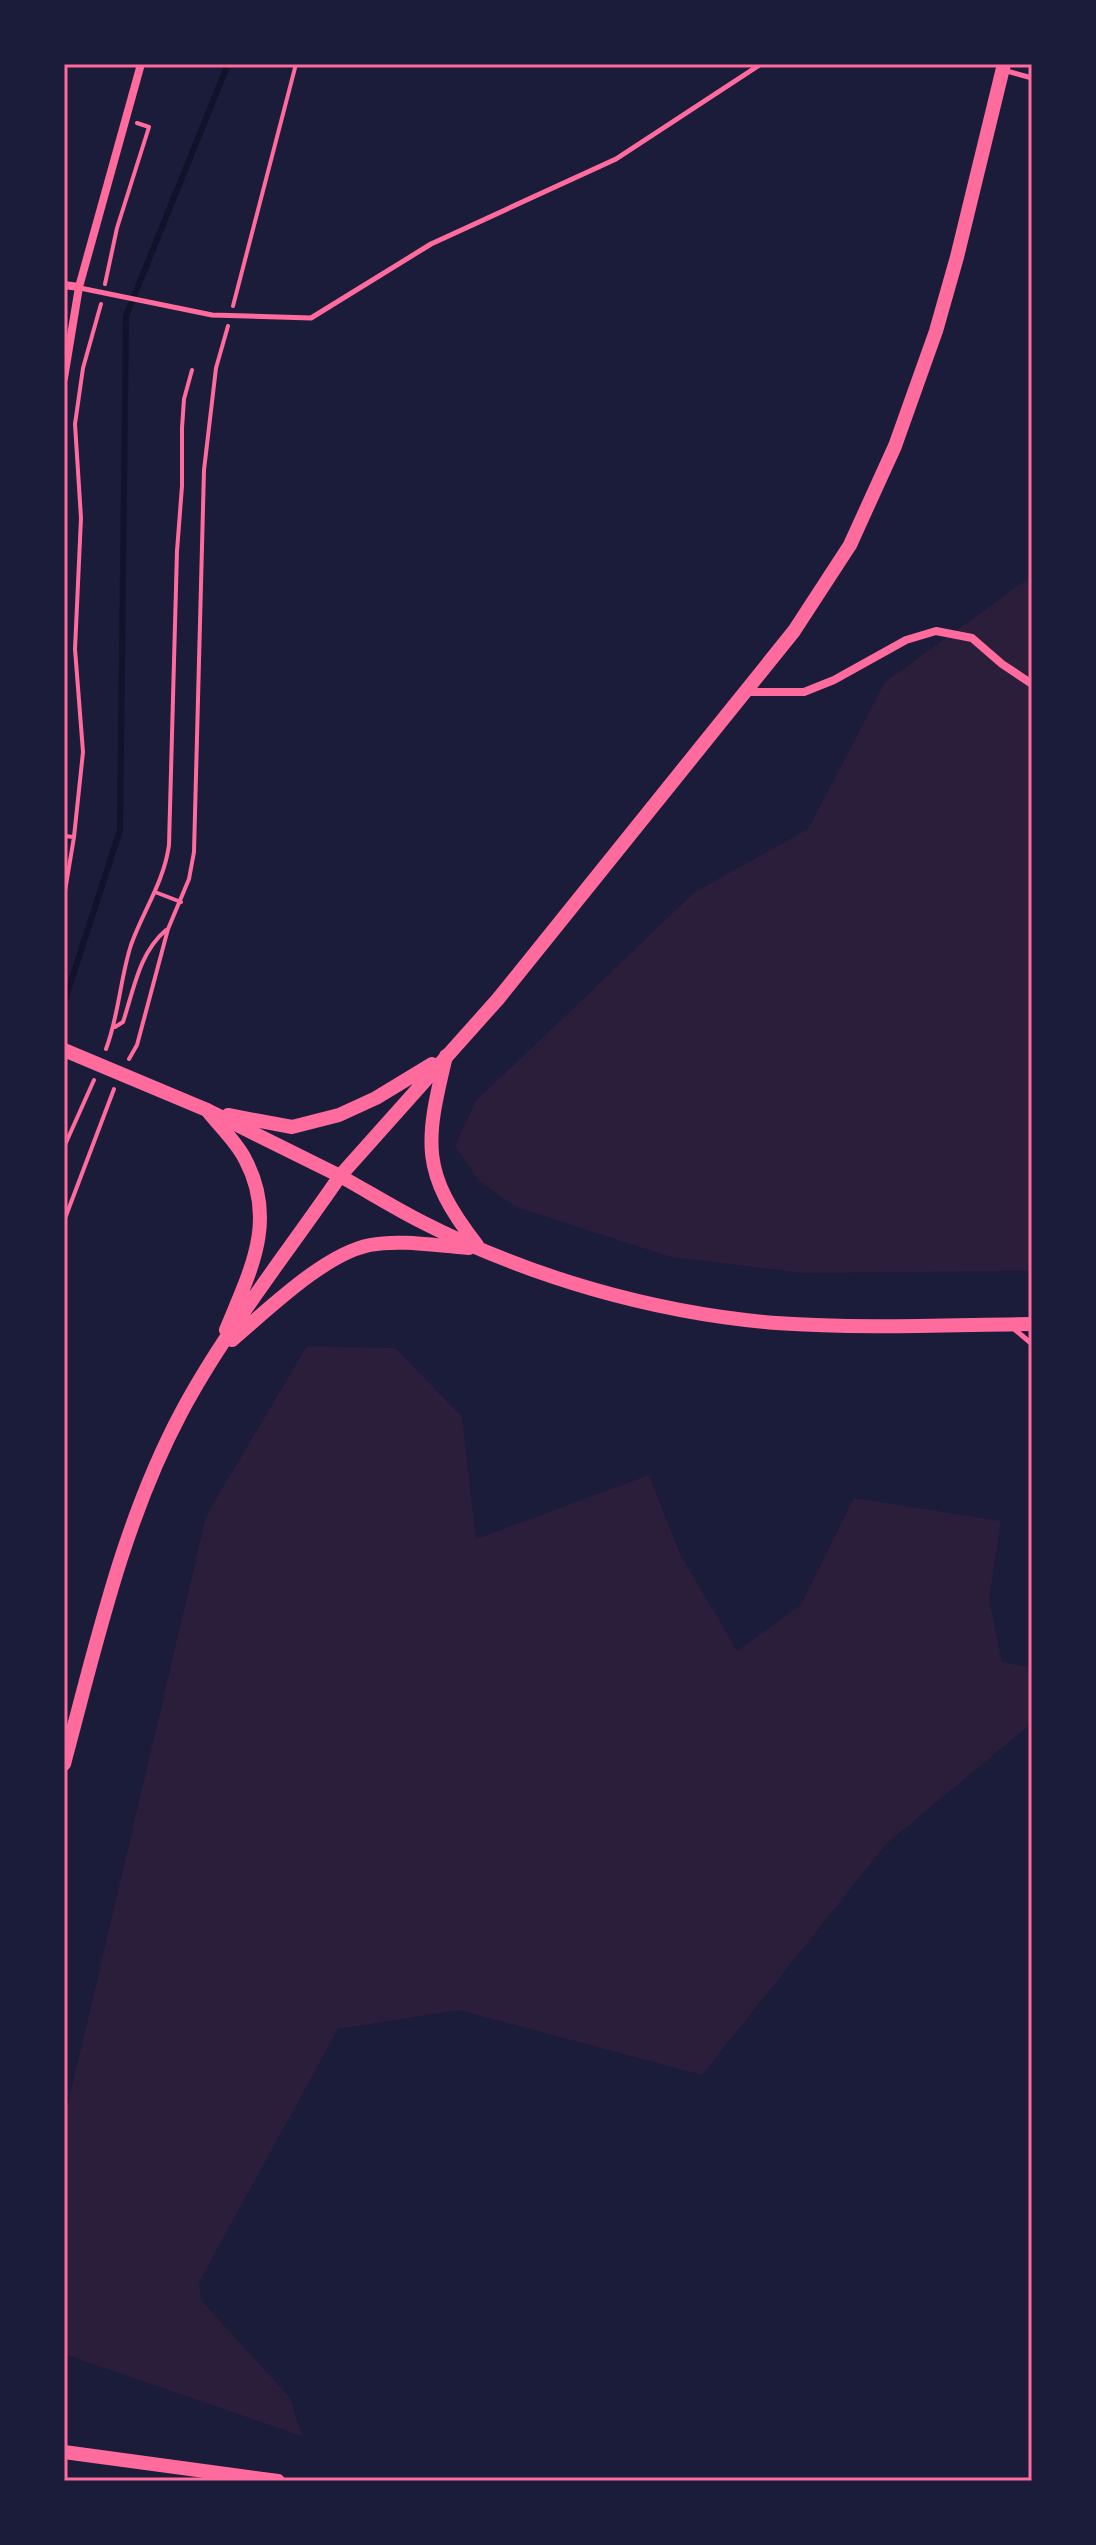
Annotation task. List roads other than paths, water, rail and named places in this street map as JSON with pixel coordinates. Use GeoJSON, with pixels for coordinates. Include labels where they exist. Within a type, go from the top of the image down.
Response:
{"type":"FeatureCollection","features":[{"type":"Feature","properties":{"kind":"main road"},"geometry":{"type":"LineString","coordinates":[[64,1764],[120,1559],[151,1475],[181,1413],[217,1353],[340,1176],[498,999],[794,631],[850,545],[895,446],[917,387],[944,301],[1003,67]]}},
{"type":"Feature","properties":{"kind":"main road"},"geometry":{"type":"LineString","coordinates":[[64,1050],[207,1110],[479,1249],[537,1271],[619,1295],[695,1313],[774,1323],[850,1326],[1032,1324]]}},
{"type":"Feature","properties":{"kind":"main road"},"geometry":{"type":"LineString","coordinates":[[207,1110],[292,1127],[339,1115],[364,1104],[446,1056]]}},
{"type":"Feature","properties":{"kind":"main road"},"geometry":{"type":"LineString","coordinates":[[446,1056],[431,1116],[431,1154],[438,1186],[453,1214],[479,1249]]}},
{"type":"Feature","properties":{"kind":"main road"},"geometry":{"type":"LineString","coordinates":[[207,1110],[244,1156],[259,1189],[263,1222],[249,1274],[217,1353]]}},
{"type":"Feature","properties":{"kind":"main road"},"geometry":{"type":"LineString","coordinates":[[217,1353],[306,1278],[339,1258],[369,1245],[479,1249]]}},
{"type":"Feature","properties":{"kind":"main road"},"geometry":{"type":"LineString","coordinates":[[64,2452],[274,2481]]}},
{"type":"Feature","properties":{"kind":"street"},"geometry":{"type":"LineString","coordinates":[[64,378],[79,287],[141,64]]}},
{"type":"Feature","properties":{"kind":"street"},"geometry":{"type":"LineString","coordinates":[[64,285],[79,287]]}},
{"type":"Feature","properties":{"kind":"street"},"geometry":{"type":"LineString","coordinates":[[745,692],[804,692],[834,680],[906,640],[936,631],[972,638],[1032,684]]}},
{"type":"Feature","properties":{"kind":"lane"},"geometry":{"type":"LineString","coordinates":[[79,287],[212,315],[311,318],[431,244],[616,159],[761,64]]}},
{"type":"Feature","properties":{"kind":"lane"},"geometry":{"type":"LineString","coordinates":[[1003,67],[1032,78]]}},
{"type":"Feature","properties":{"kind":"lane"},"geometry":{"type":"LineString","coordinates":[[1009,1324],[1032,1344]]}},
{"type":"Feature","properties":{"kind":"waterway"},"geometry":{"type":"LineString","coordinates":[[64,1003],[120,830],[126,316],[228,64]]}}]}
